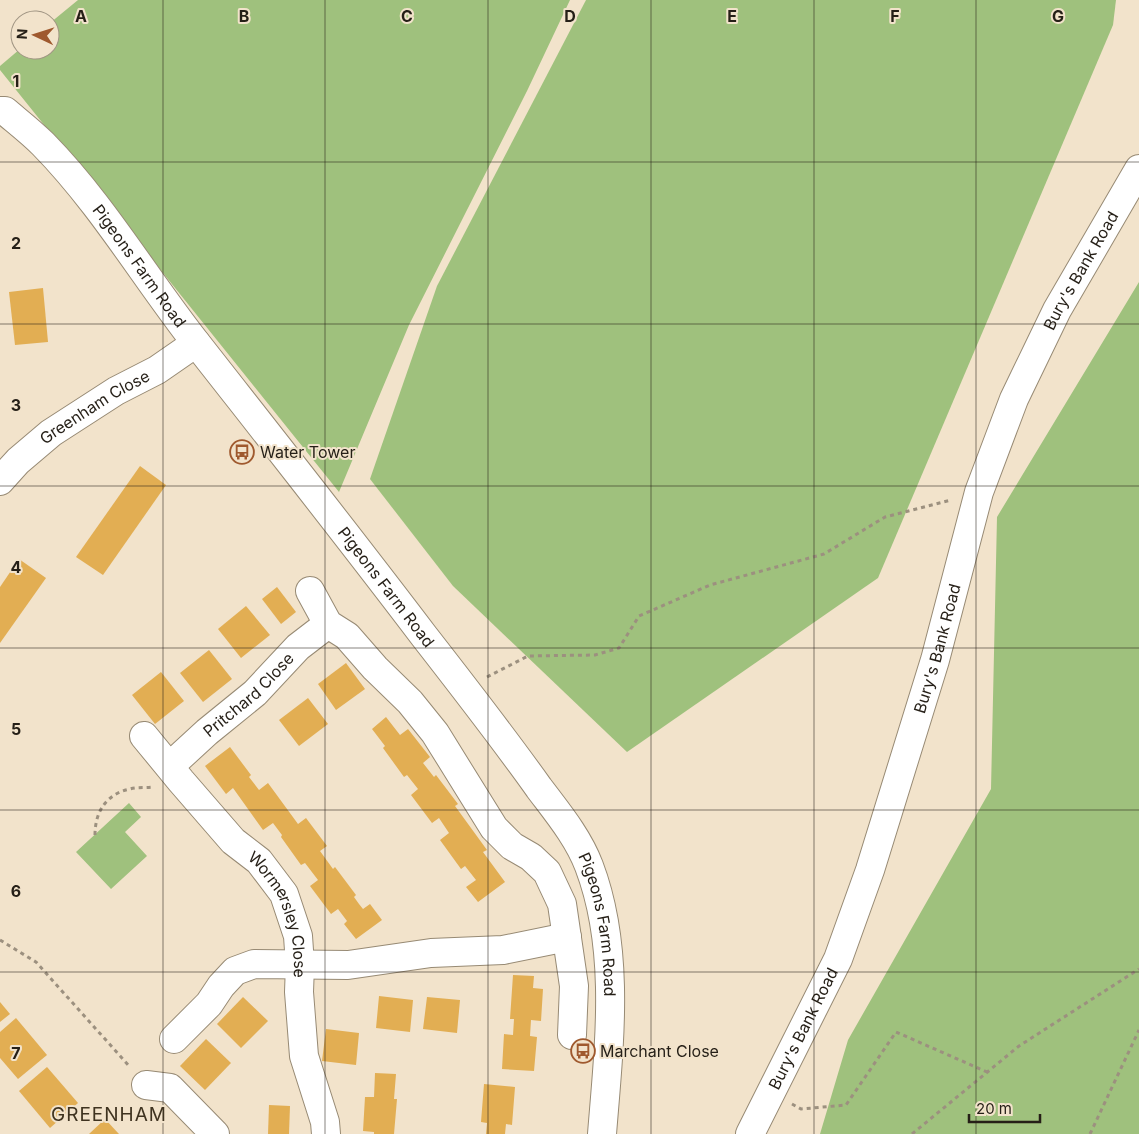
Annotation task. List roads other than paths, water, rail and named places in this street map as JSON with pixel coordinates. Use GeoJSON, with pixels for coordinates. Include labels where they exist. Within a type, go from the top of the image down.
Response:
{"type":"FeatureCollection","features":[{"type":"Feature","properties":{"kind":"street","name":"Pigeons Farm Road"},"geometry":{"type":"LineString","coordinates":[[2,107],[42,142],[81,187],[196,342],[302,476],[464,688],[569,830],[587,862],[598,892],[607,936],[608,1053],[602,1134]]}},
{"type":"Feature","properties":{"kind":"street","name":"Bury's Bank Road"},"geometry":{"type":"LineString","coordinates":[[750,1134],[838,959],[870,870],[936,660],[979,492],[1014,399],[1057,310],[1139,169]]}},
{"type":"Feature","properties":{"kind":"street","name":"Greenham Close"},"geometry":{"type":"LineString","coordinates":[[0,481],[18,461],[52,433],[116,391],[157,370],[196,342]]}},
{"type":"Feature","properties":{"kind":"street"},"geometry":{"type":"LineString","coordinates":[[310,591],[337,630],[410,702],[435,733],[494,828],[512,846],[531,857],[547,872],[562,904],[574,986],[572,1035]]}},
{"type":"Feature","properties":{"kind":"street","name":"Pritchard Close"},"geometry":{"type":"LineString","coordinates":[[176,774],[207,732],[255,693],[298,647],[337,630]]}},
{"type":"Feature","properties":{"kind":"street","name":"Wormersley Close"},"geometry":{"type":"LineString","coordinates":[[144,736],[233,841],[258,861],[284,894],[298,936],[299,992],[304,1056],[325,1122],[326,1134]]}},
{"type":"Feature","properties":{"kind":"street"},"geometry":{"type":"LineString","coordinates":[[174,1039],[208,1004],[235,971],[254,964],[348,965],[431,954],[504,950],[567,937]]}},
{"type":"Feature","properties":{"kind":"street"},"geometry":{"type":"LineString","coordinates":[[146,1084],[170,1088],[215,1134]]}},
{"type":"Feature","properties":{"kind":"place","name":"Water Tower"},"geometry":{"type":"Point","coordinates":[242,452]}},
{"type":"Feature","properties":{"kind":"place","name":"Marchant Close"},"geometry":{"type":"Point","coordinates":[583,1051]}},
{"type":"Feature","properties":{"kind":"district","name":"GREENHAM"},"geometry":{"type":"Point","coordinates":[109,1114]}}]}
